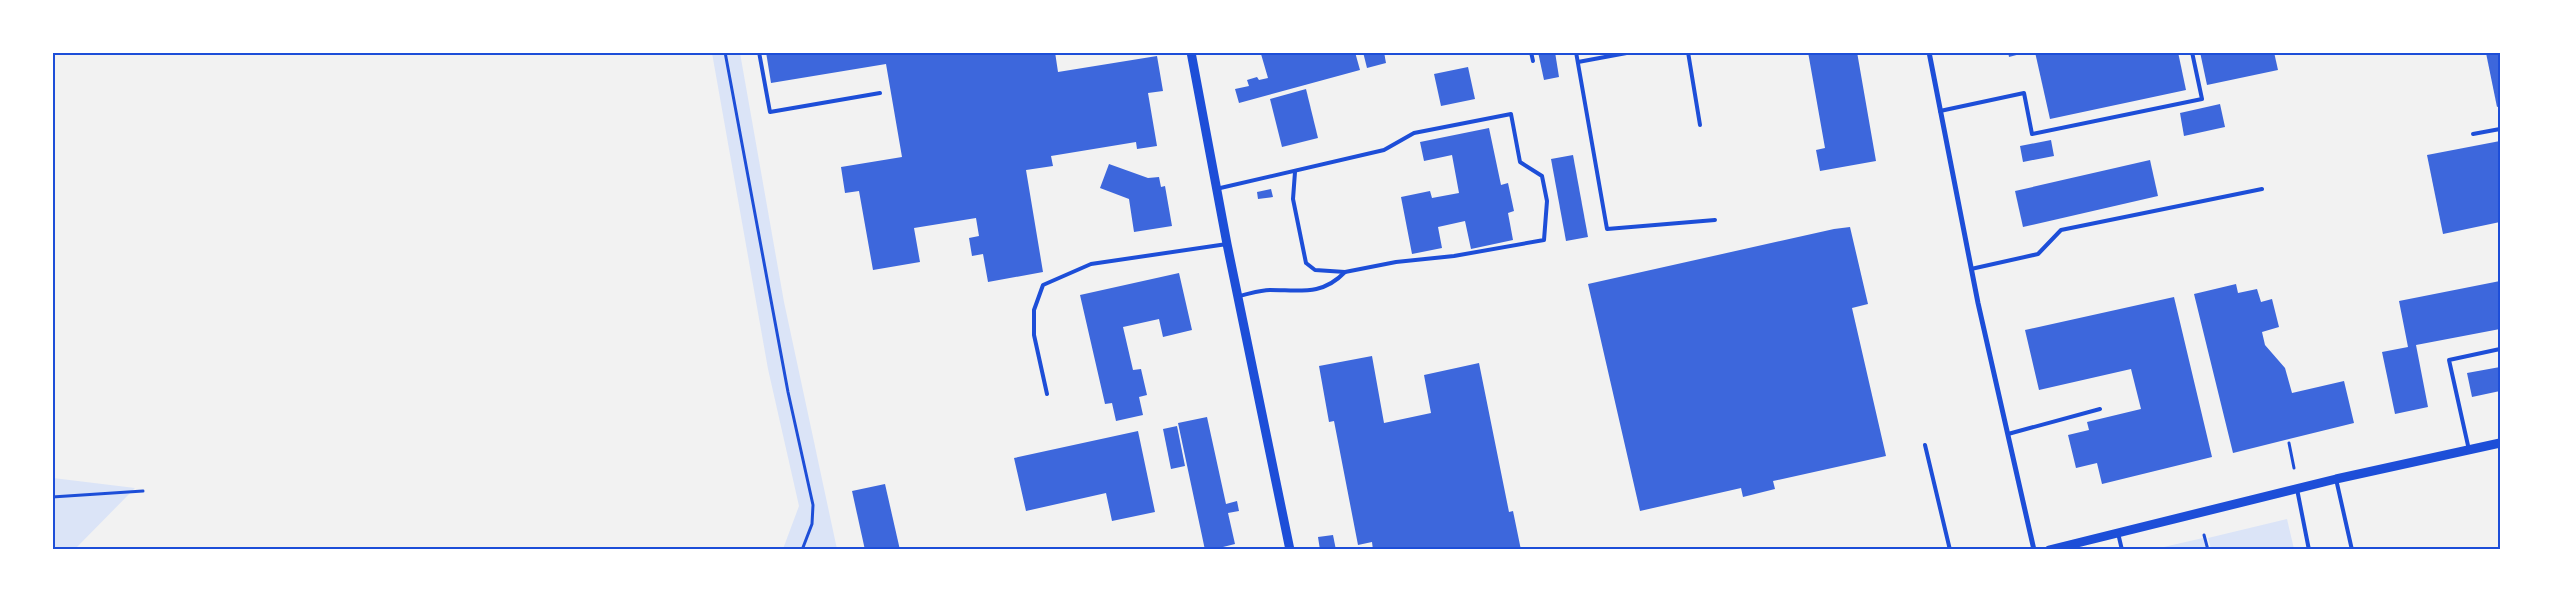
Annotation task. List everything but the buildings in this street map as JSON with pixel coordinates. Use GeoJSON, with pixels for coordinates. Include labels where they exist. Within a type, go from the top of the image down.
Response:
{"type":"FeatureCollection","features":[{"type":"Feature","properties":{"kind":"street"},"geometry":{"type":"LineString","coordinates":[[1191,52],[1216,189],[1290,550]]}},
{"type":"Feature","properties":{"kind":"street"},"geometry":{"type":"LineString","coordinates":[[1929,52],[1971,269],[2034,550]]}},
{"type":"Feature","properties":{"kind":"street"},"geometry":{"type":"LineString","coordinates":[[2049,550],[2336,479],[2500,443]]}},
{"type":"Feature","properties":{"kind":"lane"},"geometry":{"type":"LineString","coordinates":[[759,52],[770,112],[880,93]]}},
{"type":"Feature","properties":{"kind":"lane"},"geometry":{"type":"LineString","coordinates":[[1531,52],[1533,62]]}},
{"type":"Feature","properties":{"kind":"lane"},"geometry":{"type":"LineString","coordinates":[[1576,52],[1607,229],[1715,220]]}},
{"type":"Feature","properties":{"kind":"lane"},"geometry":{"type":"LineString","coordinates":[[1578,62],[1632,52]]}},
{"type":"Feature","properties":{"kind":"lane"},"geometry":{"type":"LineString","coordinates":[[1688,52],[1700,125]]}},
{"type":"Feature","properties":{"kind":"lane"},"geometry":{"type":"LineString","coordinates":[[1940,111],[2024,93],[2032,134],[2202,99],[2192,52]]}},
{"type":"Feature","properties":{"kind":"lane"},"geometry":{"type":"LineString","coordinates":[[1216,189],[1384,150],[1414,133],[1511,114],[1520,162],[1542,176],[1547,202],[1544,240],[1454,256],[1396,262],[1345,272],[1315,270],[1306,263],[1293,199],[1294,172]]}},
{"type":"Feature","properties":{"kind":"lane"},"geometry":{"type":"LineString","coordinates":[[2473,134],[2500,128]]}},
{"type":"Feature","properties":{"kind":"lane"},"geometry":{"type":"LineString","coordinates":[[1971,269],[2038,254],[2061,230],[2262,189]]}},
{"type":"Feature","properties":{"kind":"lane"},"geometry":{"type":"LineString","coordinates":[[1047,394],[1034,334],[1034,310],[1043,285],[1091,264],[1227,244]]}},
{"type":"Feature","properties":{"kind":"lane"},"geometry":{"type":"LineString","coordinates":[[1238,296],[1267,290],[1305,291],[1333,285],[1345,272]]}},
{"type":"Feature","properties":{"kind":"lane"},"geometry":{"type":"LineString","coordinates":[[2468,450],[2449,360],[2500,349]]}},
{"type":"Feature","properties":{"kind":"lane"},"geometry":{"type":"LineString","coordinates":[[2008,434],[2100,409]]}},
{"type":"Feature","properties":{"kind":"lane"},"geometry":{"type":"LineString","coordinates":[[1925,445],[1950,550]]}},
{"type":"Feature","properties":{"kind":"lane"},"geometry":{"type":"LineString","coordinates":[[2336,479],[2352,550]]}},
{"type":"Feature","properties":{"kind":"lane"},"geometry":{"type":"LineString","coordinates":[[2297,489],[2309,550]]}},
{"type":"Feature","properties":{"kind":"lane"},"geometry":{"type":"LineString","coordinates":[[2118,533],[2122,550]]}},
{"type":"Feature","properties":{"kind":"path"},"geometry":{"type":"LineString","coordinates":[[725,52],[788,392],[813,505],[812,524],[802,550]]}},
{"type":"Feature","properties":{"kind":"path"},"geometry":{"type":"LineString","coordinates":[[2289,443],[2294,468]]}},
{"type":"Feature","properties":{"kind":"path"},"geometry":{"type":"LineString","coordinates":[[52,496],[143,490]]}},
{"type":"Feature","properties":{"kind":"path"},"geometry":{"type":"LineString","coordinates":[[2204,534],[2208,550]]}},
{"type":"Feature","properties":{"kind":"shaded area"},"geometry":{"type":"Polygon","coordinates":[[[712,53],[740,53],[784,302],[837,549],[783,549],[799,506],[768,369],[712,53]]]}},
{"type":"Feature","properties":{"kind":"shaded area"},"geometry":{"type":"Polygon","coordinates":[[[53,478],[135,488],[75,549],[53,550],[53,478]]]}},
{"type":"Feature","properties":{"kind":"shaded area"},"geometry":{"type":"Polygon","coordinates":[[[2287,519],[2294,549],[2211,549],[2208,538],[2287,519]]]}},
{"type":"Feature","properties":{"kind":"shaded area"},"geometry":{"type":"Polygon","coordinates":[[[2203,538],[2206,549],[2155,549],[2203,538]]]}}]}
